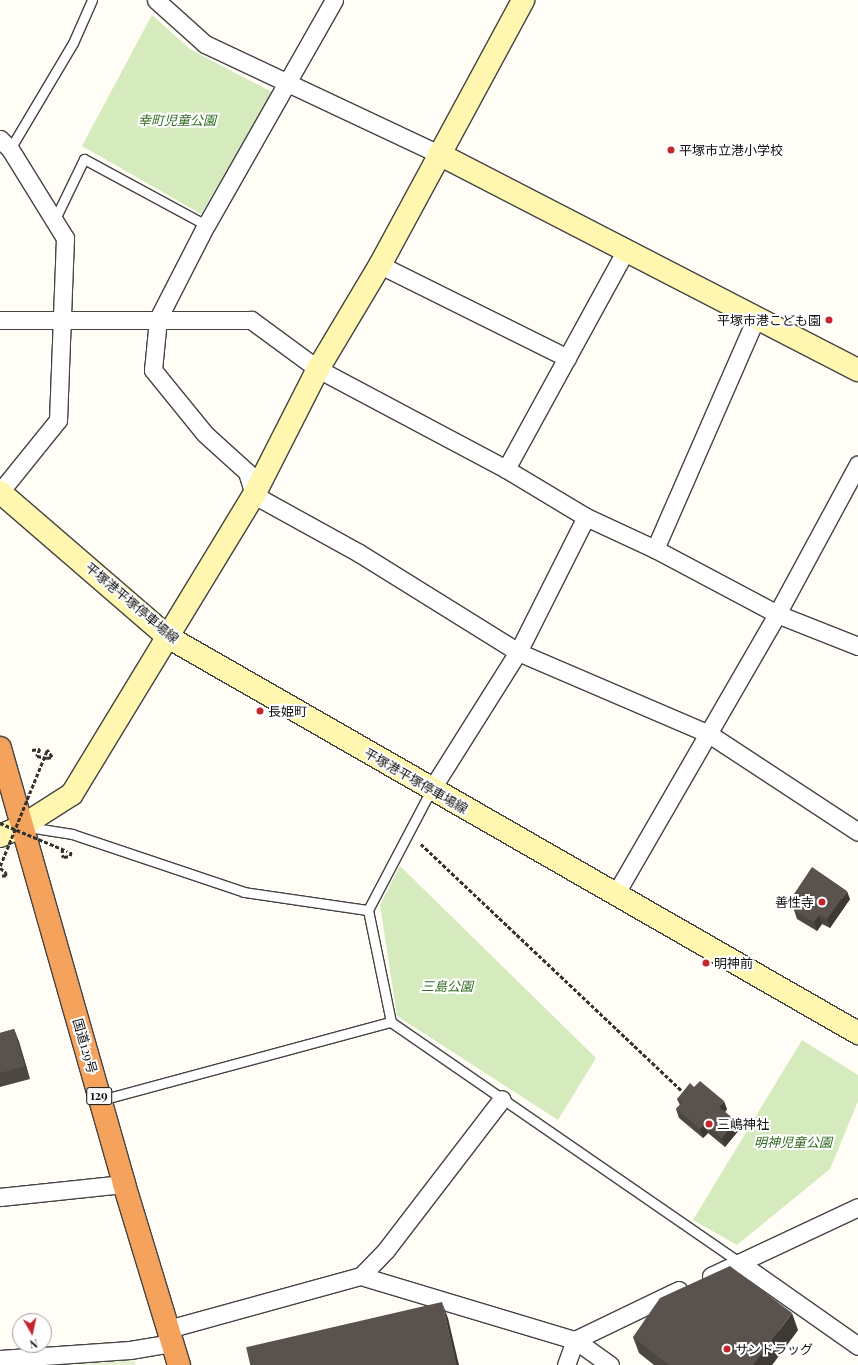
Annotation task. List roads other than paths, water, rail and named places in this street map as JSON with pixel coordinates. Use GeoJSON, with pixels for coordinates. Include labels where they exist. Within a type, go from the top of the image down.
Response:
{"type":"FeatureCollection","features":[{"type":"Feature","properties":{"kind":"highway","name":"国道129号"},"geometry":{"type":"LineString","coordinates":[[0,748],[12,830],[101,1100],[124,1184],[179,1365]]}},
{"type":"Feature","properties":{"kind":"street"},"geometry":{"type":"LineString","coordinates":[[156,0],[205,44],[288,85],[439,154],[625,252],[858,370]]}},
{"type":"Feature","properties":{"kind":"street"},"geometry":{"type":"LineString","coordinates":[[334,0],[288,85],[206,225],[158,319],[153,370],[205,434],[248,472],[254,495],[359,553],[518,652],[709,734],[858,832]]}},
{"type":"Feature","properties":{"kind":"street"},"geometry":{"type":"LineString","coordinates":[[12,830],[72,794],[254,495],[318,369],[380,265],[523,0]]}},
{"type":"Feature","properties":{"kind":"street"},"geometry":{"type":"LineString","coordinates":[[0,492],[58,420],[64,318],[65,238],[5,144]]}},
{"type":"Feature","properties":{"kind":"street"},"geometry":{"type":"LineString","coordinates":[[506,469],[625,252]]}},
{"type":"Feature","properties":{"kind":"street"},"geometry":{"type":"LineString","coordinates":[[380,265],[567,358]]}},
{"type":"Feature","properties":{"kind":"street"},"geometry":{"type":"LineString","coordinates":[[0,320],[64,318],[251,320],[318,369],[506,469],[586,517],[655,549],[777,614],[858,646]]}},
{"type":"Feature","properties":{"kind":"street"},"geometry":{"type":"LineString","coordinates":[[655,549],[756,318]]}},
{"type":"Feature","properties":{"kind":"street"},"geometry":{"type":"LineString","coordinates":[[615,895],[777,614],[858,464]]}},
{"type":"Feature","properties":{"kind":"street","name":"平塚港平塚停車場線"},"geometry":{"type":"LineString","coordinates":[[0,492],[168,636],[431,790],[858,1033]]}},
{"type":"Feature","properties":{"kind":"street"},"geometry":{"type":"LineString","coordinates":[[431,790],[518,652],[586,517]]}},
{"type":"Feature","properties":{"kind":"street"},"geometry":{"type":"LineString","coordinates":[[0,1359],[130,1350],[360,1276],[386,1250],[502,1099]]}},
{"type":"Feature","properties":{"kind":"street"},"geometry":{"type":"LineString","coordinates":[[0,1197],[124,1184]]}},
{"type":"Feature","properties":{"kind":"street"},"geometry":{"type":"LineString","coordinates":[[566,1365],[576,1340],[858,1207]]}},
{"type":"Feature","properties":{"kind":"street"},"geometry":{"type":"LineString","coordinates":[[740,1263],[858,1346]]}},
{"type":"Feature","properties":{"kind":"street"},"geometry":{"type":"LineString","coordinates":[[360,1276],[576,1340],[610,1365]]}},
{"type":"Feature","properties":{"kind":"lane"},"geometry":{"type":"LineString","coordinates":[[5,144],[73,43],[92,0]]}},
{"type":"Feature","properties":{"kind":"lane"},"geometry":{"type":"LineString","coordinates":[[54,221],[84,159],[206,225]]}},
{"type":"Feature","properties":{"kind":"lane"},"geometry":{"type":"LineString","coordinates":[[431,790],[368,910],[391,1022],[740,1263]]}},
{"type":"Feature","properties":{"kind":"lane"},"geometry":{"type":"LineString","coordinates":[[12,830],[72,834],[244,892],[368,910]]}},
{"type":"Feature","properties":{"kind":"lane"},"geometry":{"type":"LineString","coordinates":[[101,1100],[391,1022]]}},
{"type":"Feature","properties":{"kind":"place","name":"平塚市立港小学校"},"geometry":{"type":"Point","coordinates":[671,150]}},
{"type":"Feature","properties":{"kind":"place","name":"平塚市港こども園"},"geometry":{"type":"Point","coordinates":[829,320]}},
{"type":"Feature","properties":{"kind":"place","name":"長姫町"},"geometry":{"type":"Point","coordinates":[260,711]}},
{"type":"Feature","properties":{"kind":"place","name":"善性寺"},"geometry":{"type":"Point","coordinates":[822,902]}},
{"type":"Feature","properties":{"kind":"place","name":"明神前"},"geometry":{"type":"Point","coordinates":[706,963]}},
{"type":"Feature","properties":{"kind":"place","name":"三嶋神社"},"geometry":{"type":"Point","coordinates":[709,1124]}},
{"type":"Feature","properties":{"kind":"place","name":"サンドラッグ"},"geometry":{"type":"Point","coordinates":[727,1349]}},
{"type":"Feature","properties":{"kind":"park label","name":"幸町児童公園"},"geometry":{"type":"Point","coordinates":[177,120]}},
{"type":"Feature","properties":{"kind":"park label","name":"三島公園"},"geometry":{"type":"Point","coordinates":[447,986]}},
{"type":"Feature","properties":{"kind":"park label","name":"明神児童公園"},"geometry":{"type":"Point","coordinates":[793,1142]}}]}
